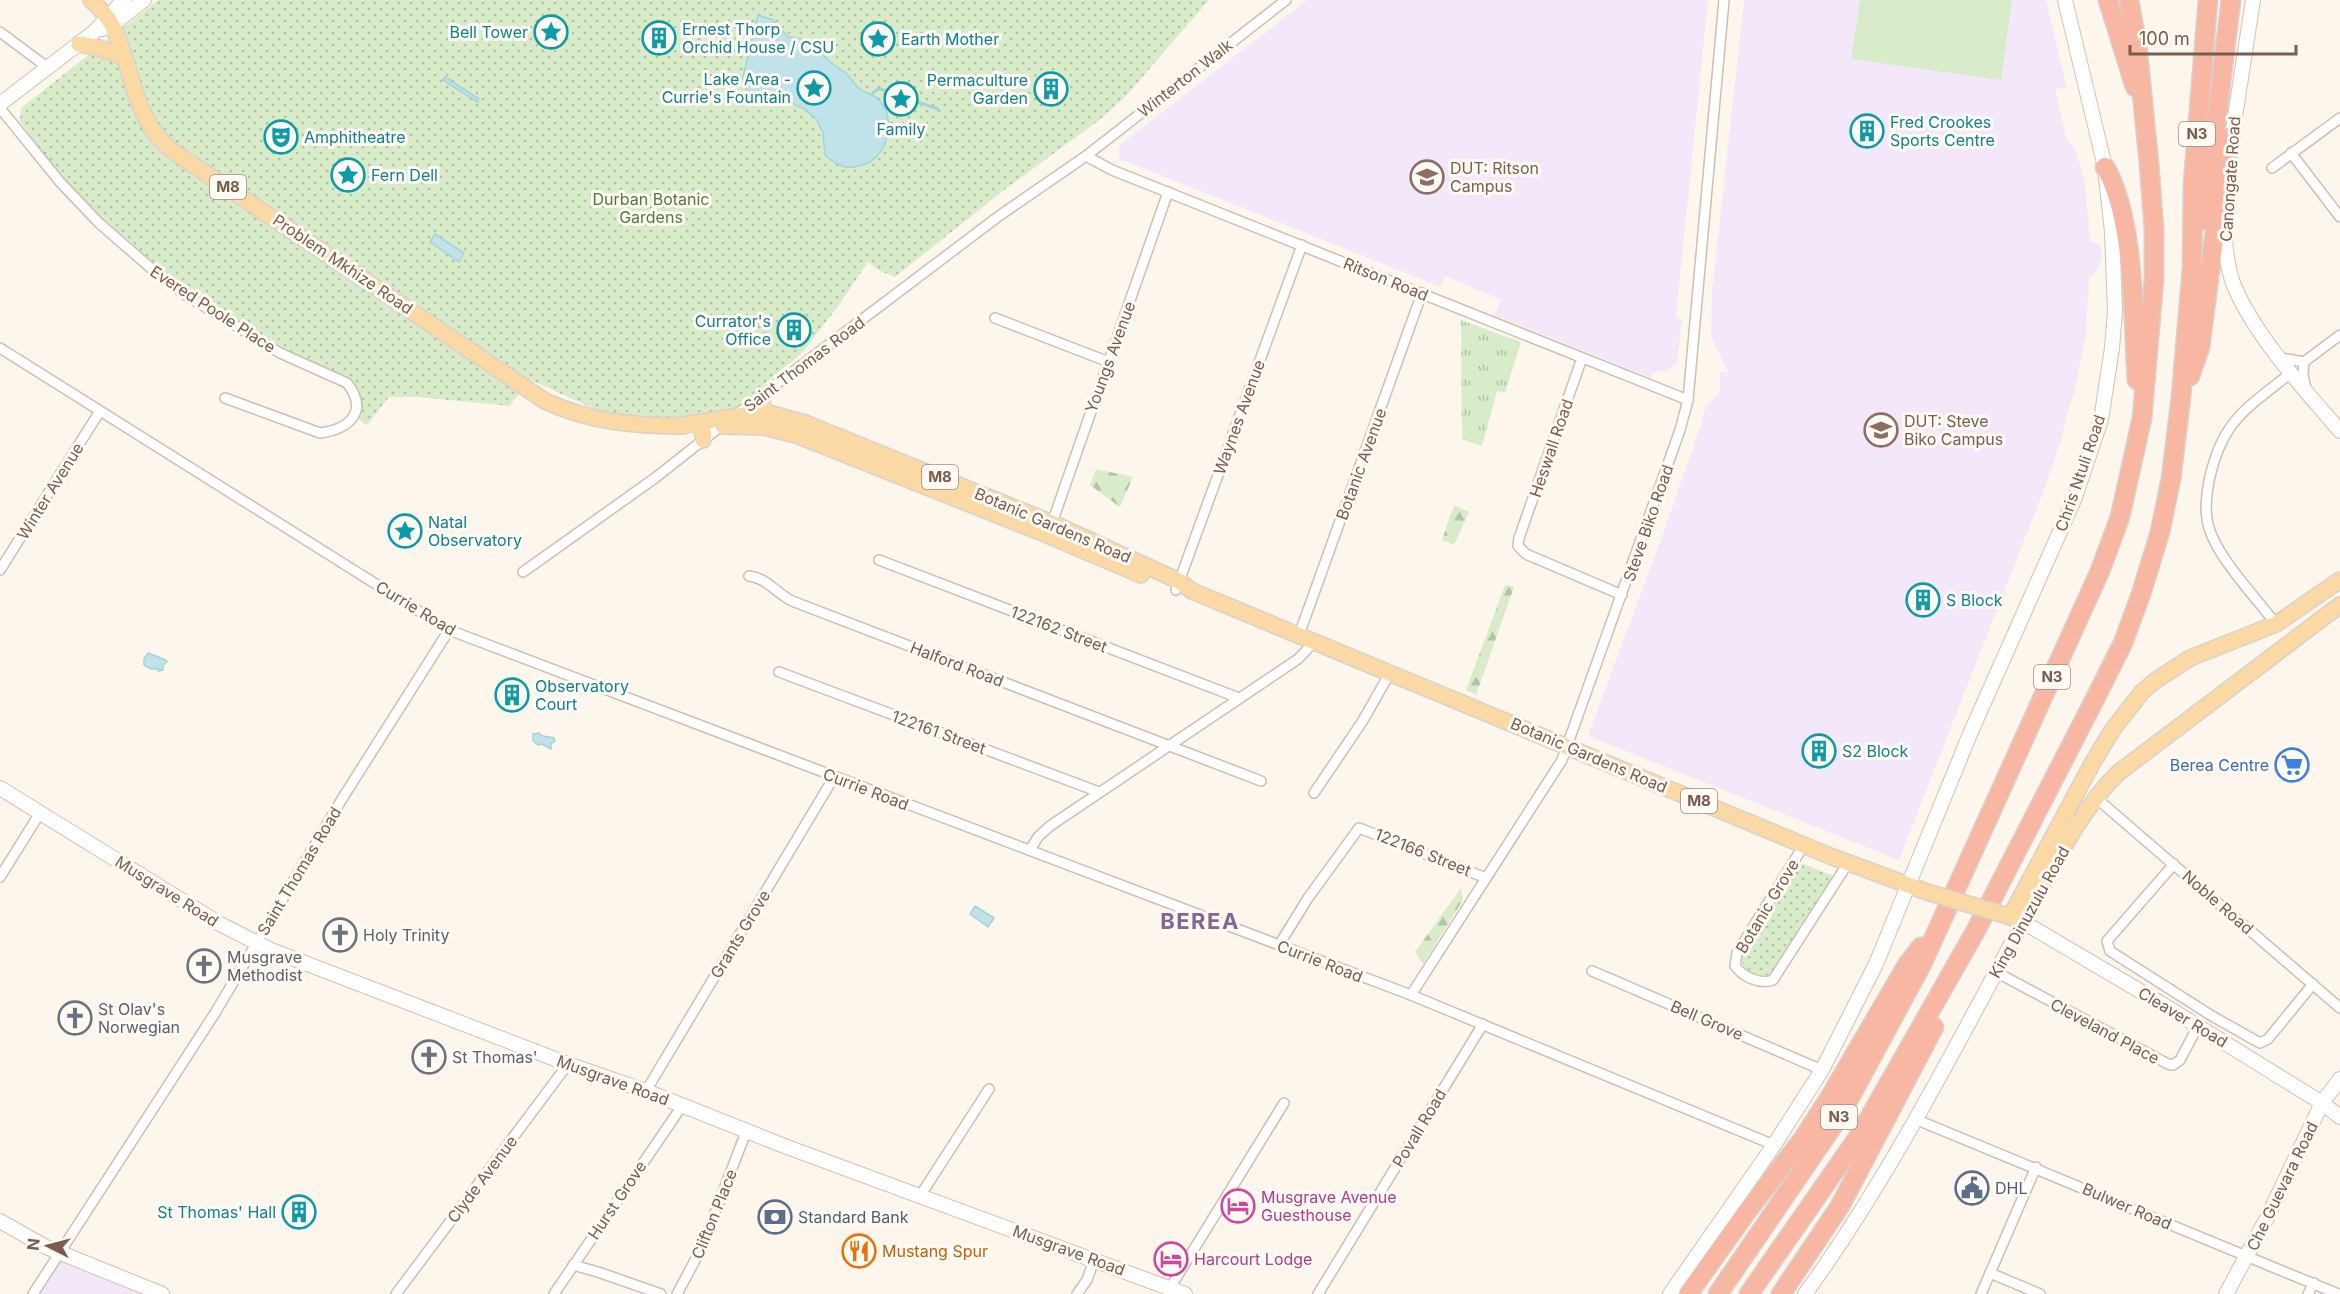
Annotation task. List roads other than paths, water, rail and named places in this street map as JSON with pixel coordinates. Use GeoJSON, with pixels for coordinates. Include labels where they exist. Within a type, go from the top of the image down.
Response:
{"type":"FeatureCollection","features":[{"type":"Feature","properties":{"kind":"highway"},"geometry":{"type":"LineString","coordinates":[[2108,0],[2128,69],[2141,100]]}},
{"type":"Feature","properties":{"kind":"highway","name":"N3"},"geometry":{"type":"LineString","coordinates":[[1718,1294],[1841,1114],[1922,964],[2100,571],[2120,517],[2142,418],[2154,279],[2154,229],[2137,44],[2129,0]]}},
{"type":"Feature","properties":{"kind":"highway","name":"N3"},"geometry":{"type":"LineString","coordinates":[[1749,1294],[1859,1136],[1975,932],[2097,695],[2126,633],[2141,594],[2160,532],[2171,480],[2181,396],[2193,268],[2193,184],[2208,0]]}},
{"type":"Feature","properties":{"kind":"highway"},"geometry":{"type":"LineString","coordinates":[[2193,268],[2211,164],[2230,0]]}},
{"type":"Feature","properties":{"kind":"highway"},"geometry":{"type":"LineString","coordinates":[[2181,396],[2194,368],[2200,346],[2215,231],[2231,136]]}},
{"type":"Feature","properties":{"kind":"highway"},"geometry":{"type":"LineString","coordinates":[[2105,167],[2114,183],[2123,220],[2129,263],[2137,383],[2142,418]]}},
{"type":"Feature","properties":{"kind":"highway"},"geometry":{"type":"LineString","coordinates":[[1688,1294],[1748,1210],[1803,1139],[1907,966],[1939,928]]}},
{"type":"Feature","properties":{"kind":"highway"},"geometry":{"type":"LineString","coordinates":[[1780,1294],[1835,1215],[1867,1158],[1965,968],[1975,932]]}},
{"type":"Feature","properties":{"kind":"main road","name":"Problem Mkhize Road"},"geometry":{"type":"LineString","coordinates":[[91,0],[109,21],[124,57],[139,106],[166,146],[545,401],[565,411],[611,422],[676,426]]}},
{"type":"Feature","properties":{"kind":"main road"},"geometry":{"type":"LineString","coordinates":[[109,21],[124,0]]}},
{"type":"Feature","properties":{"kind":"main road"},"geometry":{"type":"LineString","coordinates":[[0,106],[94,32],[144,0]]}},
{"type":"Feature","properties":{"kind":"main road","name":"Chris Ntuli Road"},"geometry":{"type":"LineString","coordinates":[[1908,886],[1971,734],[2074,500],[2101,420],[2115,311],[2112,232],[2105,167],[2066,0]]}},
{"type":"Feature","properties":{"kind":"main road","name":"Canongate Road"},"geometry":{"type":"LineString","coordinates":[[2253,0],[2231,136],[2224,224],[2227,258],[2233,281],[2248,313],[2340,431]]}},
{"type":"Feature","properties":{"kind":"main road"},"geometry":{"type":"LineString","coordinates":[[79,44],[96,46],[124,57]]}},
{"type":"Feature","properties":{"kind":"main road"},"geometry":{"type":"LineString","coordinates":[[763,396],[762,405],[765,412]]}},
{"type":"Feature","properties":{"kind":"main road","name":"Botanic Gardens Road"},"geometry":{"type":"LineString","coordinates":[[676,426],[701,433],[726,422],[765,412],[805,423],[1052,523],[1178,586]]}},
{"type":"Feature","properties":{"kind":"main road","name":"Botanic Gardens Road"},"geometry":{"type":"LineString","coordinates":[[676,426],[726,422],[764,427],[796,435],[1192,591],[1848,863],[1908,886],[2013,918]]}},
{"type":"Feature","properties":{"kind":"main road","name":"King Dinuzulu Road"},"geometry":{"type":"LineString","coordinates":[[1805,1294],[1869,1198],[1916,1119],[1996,972],[2013,918],[2093,762],[2113,729],[2142,692],[2190,658],[2276,624],[2340,580]]}},
{"type":"Feature","properties":{"kind":"main road","name":"King Dinuzulu Road"},"geometry":{"type":"LineString","coordinates":[[2013,918],[2095,797],[2118,773],[2339,607]]}},
{"type":"Feature","properties":{"kind":"main road","name":"Musgrave Road"},"geometry":{"type":"LineString","coordinates":[[0,788],[256,944],[568,1064],[646,1091],[747,1131],[1185,1294]]}},
{"type":"Feature","properties":{"kind":"main road"},"geometry":{"type":"LineString","coordinates":[[1670,1294],[1774,1145],[1822,1070],[1875,964],[1908,886]]}},
{"type":"Feature","properties":{"kind":"main road","name":"Cleaver Road"},"geometry":{"type":"LineString","coordinates":[[2013,918],[2198,1026],[2322,1103],[2340,1117]]}},
{"type":"Feature","properties":{"kind":"main road","name":"Che Guevara Road"},"geometry":{"type":"LineString","coordinates":[[2226,1294],[2322,1103],[2340,1079]]}},
{"type":"Feature","properties":{"kind":"main road"},"geometry":{"type":"LineString","coordinates":[[0,1221],[59,1253],[162,1294]]}},
{"type":"Feature","properties":{"kind":"street","name":"Winterton Walk"},"geometry":{"type":"LineString","coordinates":[[1086,156],[1286,0]]}},
{"type":"Feature","properties":{"kind":"street","name":"Steve Biko Road"},"geometry":{"type":"LineString","coordinates":[[1411,995],[1562,760],[1680,430],[1688,400],[1724,0]]}},
{"type":"Feature","properties":{"kind":"street"},"geometry":{"type":"LineString","coordinates":[[0,32],[47,67]]}},
{"type":"Feature","properties":{"kind":"street","name":"Evered Poole Place"},"geometry":{"type":"LineString","coordinates":[[0,106],[60,182],[131,253],[187,296],[247,334],[280,353],[347,383],[357,402],[354,417],[346,425],[336,431],[320,433],[225,398]]}},
{"type":"Feature","properties":{"kind":"street"},"geometry":{"type":"LineString","coordinates":[[2272,168],[2340,118]]}},
{"type":"Feature","properties":{"kind":"street"},"geometry":{"type":"LineString","coordinates":[[2291,153],[2340,217]]}},
{"type":"Feature","properties":{"kind":"street","name":"Ritson Road"},"geometry":{"type":"LineString","coordinates":[[1086,156],[1104,166],[1168,192],[1688,400]]}},
{"type":"Feature","properties":{"kind":"street","name":"Saint Thomas Road"},"geometry":{"type":"LineString","coordinates":[[726,422],[999,216],[1086,156]]}},
{"type":"Feature","properties":{"kind":"street","name":"Youngs Avenue"},"geometry":{"type":"LineString","coordinates":[[1052,523],[1168,192]]}},
{"type":"Feature","properties":{"kind":"street","name":"Waynes Avenue"},"geometry":{"type":"LineString","coordinates":[[1178,586],[1302,245]]}},
{"type":"Feature","properties":{"kind":"street","name":"Botanic Avenue"},"geometry":{"type":"LineString","coordinates":[[1299,635],[1422,293]]}},
{"type":"Feature","properties":{"kind":"street"},"geometry":{"type":"LineString","coordinates":[[995,318],[1109,362]]}},
{"type":"Feature","properties":{"kind":"street"},"geometry":{"type":"LineString","coordinates":[[2281,358],[2304,362],[2340,335]]}},
{"type":"Feature","properties":{"kind":"street","name":"Currie Road"},"geometry":{"type":"LineString","coordinates":[[0,348],[449,630],[1411,995],[1774,1145]]}},
{"type":"Feature","properties":{"kind":"street","name":"Heswall Road"},"geometry":{"type":"LineString","coordinates":[[1582,358],[1519,538],[1520,549],[1526,554],[1622,595]]}},
{"type":"Feature","properties":{"kind":"street"},"geometry":{"type":"LineString","coordinates":[[2304,362],[2303,375],[2306,389]]}},
{"type":"Feature","properties":{"kind":"street"},"geometry":{"type":"LineString","coordinates":[[2276,624],[2220,551],[2210,532],[2206,504],[2215,454],[2231,423],[2292,372]]}},
{"type":"Feature","properties":{"kind":"street","name":"Winter Avenue"},"geometry":{"type":"LineString","coordinates":[[0,570],[100,411]]}},
{"type":"Feature","properties":{"kind":"street"},"geometry":{"type":"LineString","coordinates":[[523,572],[655,478],[701,433]]}},
{"type":"Feature","properties":{"kind":"street","name":"122162 Street"},"geometry":{"type":"LineString","coordinates":[[879,561],[1239,698]]}},
{"type":"Feature","properties":{"kind":"street","name":"Halford Road"},"geometry":{"type":"LineString","coordinates":[[749,576],[764,580],[779,594],[792,601],[1261,781]]}},
{"type":"Feature","properties":{"kind":"street","name":"Saint Thomas Road"},"geometry":{"type":"LineString","coordinates":[[33,1294],[215,1012],[342,799],[449,630]]}},
{"type":"Feature","properties":{"kind":"street"},"geometry":{"type":"LineString","coordinates":[[1030,850],[1050,826],[1298,659],[1315,642]]}},
{"type":"Feature","properties":{"kind":"street","name":"122161 Street"},"geometry":{"type":"LineString","coordinates":[[778,672],[1099,792]]}},
{"type":"Feature","properties":{"kind":"street"},"geometry":{"type":"LineString","coordinates":[[1314,794],[1362,722],[1390,673]]}},
{"type":"Feature","properties":{"kind":"street","name":"Grants Grove"},"geometry":{"type":"LineString","coordinates":[[646,1091],[834,777]]}},
{"type":"Feature","properties":{"kind":"street","name":"Noble Road"},"geometry":{"type":"LineString","coordinates":[[2095,797],[2340,1008]]}},
{"type":"Feature","properties":{"kind":"street"},"geometry":{"type":"LineString","coordinates":[[0,878],[40,813]]}},
{"type":"Feature","properties":{"kind":"street","name":"122166 Street"},"geometry":{"type":"LineString","coordinates":[[1279,945],[1308,898],[1360,828],[1486,878]]}},
{"type":"Feature","properties":{"kind":"street","name":"Botanic Grove"},"geometry":{"type":"LineString","coordinates":[[1804,845],[1737,953],[1735,966],[1742,974],[1763,982],[1773,980],[1848,863]]}},
{"type":"Feature","properties":{"kind":"street"},"geometry":{"type":"LineString","coordinates":[[2174,864],[2107,941],[2110,951],[2220,1021],[2260,1043],[2268,1039],[2313,984]]}},
{"type":"Feature","properties":{"kind":"street","name":"Bell Grove"},"geometry":{"type":"LineString","coordinates":[[1592,971],[1822,1070]]}},
{"type":"Feature","properties":{"kind":"street","name":"Cleveland Place"},"geometry":{"type":"LineString","coordinates":[[1996,972],[2168,1064],[2173,1065],[2180,1060],[2198,1026]]}},
{"type":"Feature","properties":{"kind":"street","name":"Povall Road"},"geometry":{"type":"LineString","coordinates":[[1318,1294],[1483,1024]]}},
{"type":"Feature","properties":{"kind":"street","name":"Clyde Avenue"},"geometry":{"type":"LineString","coordinates":[[396,1294],[568,1064]]}},
{"type":"Feature","properties":{"kind":"street"},"geometry":{"type":"LineString","coordinates":[[921,1196],[989,1089]]}},
{"type":"Feature","properties":{"kind":"street"},"geometry":{"type":"LineString","coordinates":[[1170,1288],[1284,1103]]}},
{"type":"Feature","properties":{"kind":"street","name":"Hurst Grove"},"geometry":{"type":"LineString","coordinates":[[554,1294],[682,1106]]}},
{"type":"Feature","properties":{"kind":"street","name":"Bulwer Road"},"geometry":{"type":"LineString","coordinates":[[1916,1119],[2338,1294]]}},
{"type":"Feature","properties":{"kind":"street","name":"Clifton Place"},"geometry":{"type":"LineString","coordinates":[[677,1294],[701,1249],[747,1131]]}},
{"type":"Feature","properties":{"kind":"street"},"geometry":{"type":"LineString","coordinates":[[1982,1294],[2036,1167]]}},
{"type":"Feature","properties":{"kind":"street"},"geometry":{"type":"LineString","coordinates":[[1077,1294],[1087,1280],[1094,1260]]}},
{"type":"Feature","properties":{"kind":"street"},"geometry":{"type":"LineString","coordinates":[[573,1265],[661,1294]]}},
{"type":"Feature","properties":{"kind":"street"},"geometry":{"type":"LineString","coordinates":[[1990,1273],[2040,1294]]}},
{"type":"Feature","properties":{"kind":"street"},"geometry":{"type":"LineString","coordinates":[[2308,1294],[2314,1283]]}},
{"type":"Feature","properties":{"kind":"water"},"geometry":{"type":"Polygon","coordinates":[[[758,15],[773,20],[788,37],[811,43],[848,75],[858,88],[879,100],[886,113],[888,132],[886,141],[875,158],[855,167],[839,165],[825,155],[823,133],[817,120],[806,110],[783,98],[749,94],[742,81],[758,15]]]}},
{"type":"Feature","properties":{"kind":"water"},"geometry":{"type":"Polygon","coordinates":[[[445,77],[479,99],[477,102],[443,80],[445,77]]]}},
{"type":"Feature","properties":{"kind":"water"},"geometry":{"type":"Polygon","coordinates":[[[435,234],[464,253],[459,262],[430,242],[435,234]]]}},
{"type":"Feature","properties":{"kind":"water"},"geometry":{"type":"Polygon","coordinates":[[[148,653],[166,660],[163,670],[158,671],[158,669],[151,669],[144,665],[144,659],[148,653]]]}},
{"type":"Feature","properties":{"kind":"water"},"geometry":{"type":"Polygon","coordinates":[[[539,733],[554,738],[551,749],[533,741],[533,734],[539,733]]]}},
{"type":"Feature","properties":{"kind":"water"},"geometry":{"type":"Polygon","coordinates":[[[975,906],[994,918],[988,927],[970,914],[975,906]]]}},
{"type":"Feature","properties":{"kind":"waterway"},"geometry":{"type":"LineString","coordinates":[[873,93],[878,89],[884,90],[938,109]]}},
{"type":"Feature","properties":{"kind":"place","name":"Bell Tower"},"geometry":{"type":"Point","coordinates":[551,32]}},
{"type":"Feature","properties":{"kind":"place","name":"Ernest Thorp Orchid House / CSU"},"geometry":{"type":"Point","coordinates":[659,38]}},
{"type":"Feature","properties":{"kind":"place","name":"Earth Mother"},"geometry":{"type":"Point","coordinates":[878,39]}},
{"type":"Feature","properties":{"kind":"place","name":"Lake Area - Currie's Fountain"},"geometry":{"type":"Point","coordinates":[814,88]}},
{"type":"Feature","properties":{"kind":"place","name":"Permaculture Garden"},"geometry":{"type":"Point","coordinates":[1051,89]}},
{"type":"Feature","properties":{"kind":"place","name":"Family"},"geometry":{"type":"Point","coordinates":[901,99]}},
{"type":"Feature","properties":{"kind":"place","name":"Fred Crookes Sports Centre"},"geometry":{"type":"Point","coordinates":[1867,131]}},
{"type":"Feature","properties":{"kind":"place","name":"Amphitheatre"},"geometry":{"type":"Point","coordinates":[281,137]}},
{"type":"Feature","properties":{"kind":"place","name":"Fern Dell"},"geometry":{"type":"Point","coordinates":[348,175]}},
{"type":"Feature","properties":{"kind":"place","name":"DUT: Ritson Campus"},"geometry":{"type":"Point","coordinates":[1427,177]}},
{"type":"Feature","properties":{"kind":"place","name":"Currator's Office"},"geometry":{"type":"Point","coordinates":[794,330]}},
{"type":"Feature","properties":{"kind":"place","name":"DUT: Steve Biko Campus"},"geometry":{"type":"Point","coordinates":[1881,430]}},
{"type":"Feature","properties":{"kind":"place","name":"Natal Observatory"},"geometry":{"type":"Point","coordinates":[405,531]}},
{"type":"Feature","properties":{"kind":"place","name":"S Block"},"geometry":{"type":"Point","coordinates":[1923,600]}},
{"type":"Feature","properties":{"kind":"place","name":"Observatory Court"},"geometry":{"type":"Point","coordinates":[512,695]}},
{"type":"Feature","properties":{"kind":"place","name":"S2 Block"},"geometry":{"type":"Point","coordinates":[1819,751]}},
{"type":"Feature","properties":{"kind":"place","name":"Berea Centre"},"geometry":{"type":"Point","coordinates":[2292,765]}},
{"type":"Feature","properties":{"kind":"place","name":"Holy Trinity"},"geometry":{"type":"Point","coordinates":[340,935]}},
{"type":"Feature","properties":{"kind":"place","name":"Musgrave Methodist"},"geometry":{"type":"Point","coordinates":[204,966]}},
{"type":"Feature","properties":{"kind":"place","name":"St Olav's Norwegian"},"geometry":{"type":"Point","coordinates":[75,1018]}},
{"type":"Feature","properties":{"kind":"place","name":"St Thomas'"},"geometry":{"type":"Point","coordinates":[429,1057]}},
{"type":"Feature","properties":{"kind":"place","name":"DHL"},"geometry":{"type":"Point","coordinates":[1972,1188]}},
{"type":"Feature","properties":{"kind":"place","name":"Musgrave Avenue Guesthouse"},"geometry":{"type":"Point","coordinates":[1238,1206]}},
{"type":"Feature","properties":{"kind":"place","name":"St Thomas' Hall"},"geometry":{"type":"Point","coordinates":[299,1212]}},
{"type":"Feature","properties":{"kind":"place","name":"Standard Bank"},"geometry":{"type":"Point","coordinates":[775,1217]}},
{"type":"Feature","properties":{"kind":"place","name":"Mustang Spur"},"geometry":{"type":"Point","coordinates":[859,1251]}},
{"type":"Feature","properties":{"kind":"place","name":"Harcourt Lodge"},"geometry":{"type":"Point","coordinates":[1171,1259]}},
{"type":"Feature","properties":{"kind":"district","name":"BEREA"},"geometry":{"type":"Point","coordinates":[1200,921]}},
{"type":"Feature","properties":{"kind":"park label","name":"Durban Botanic Gardens"},"geometry":{"type":"Point","coordinates":[651,208]}}]}
